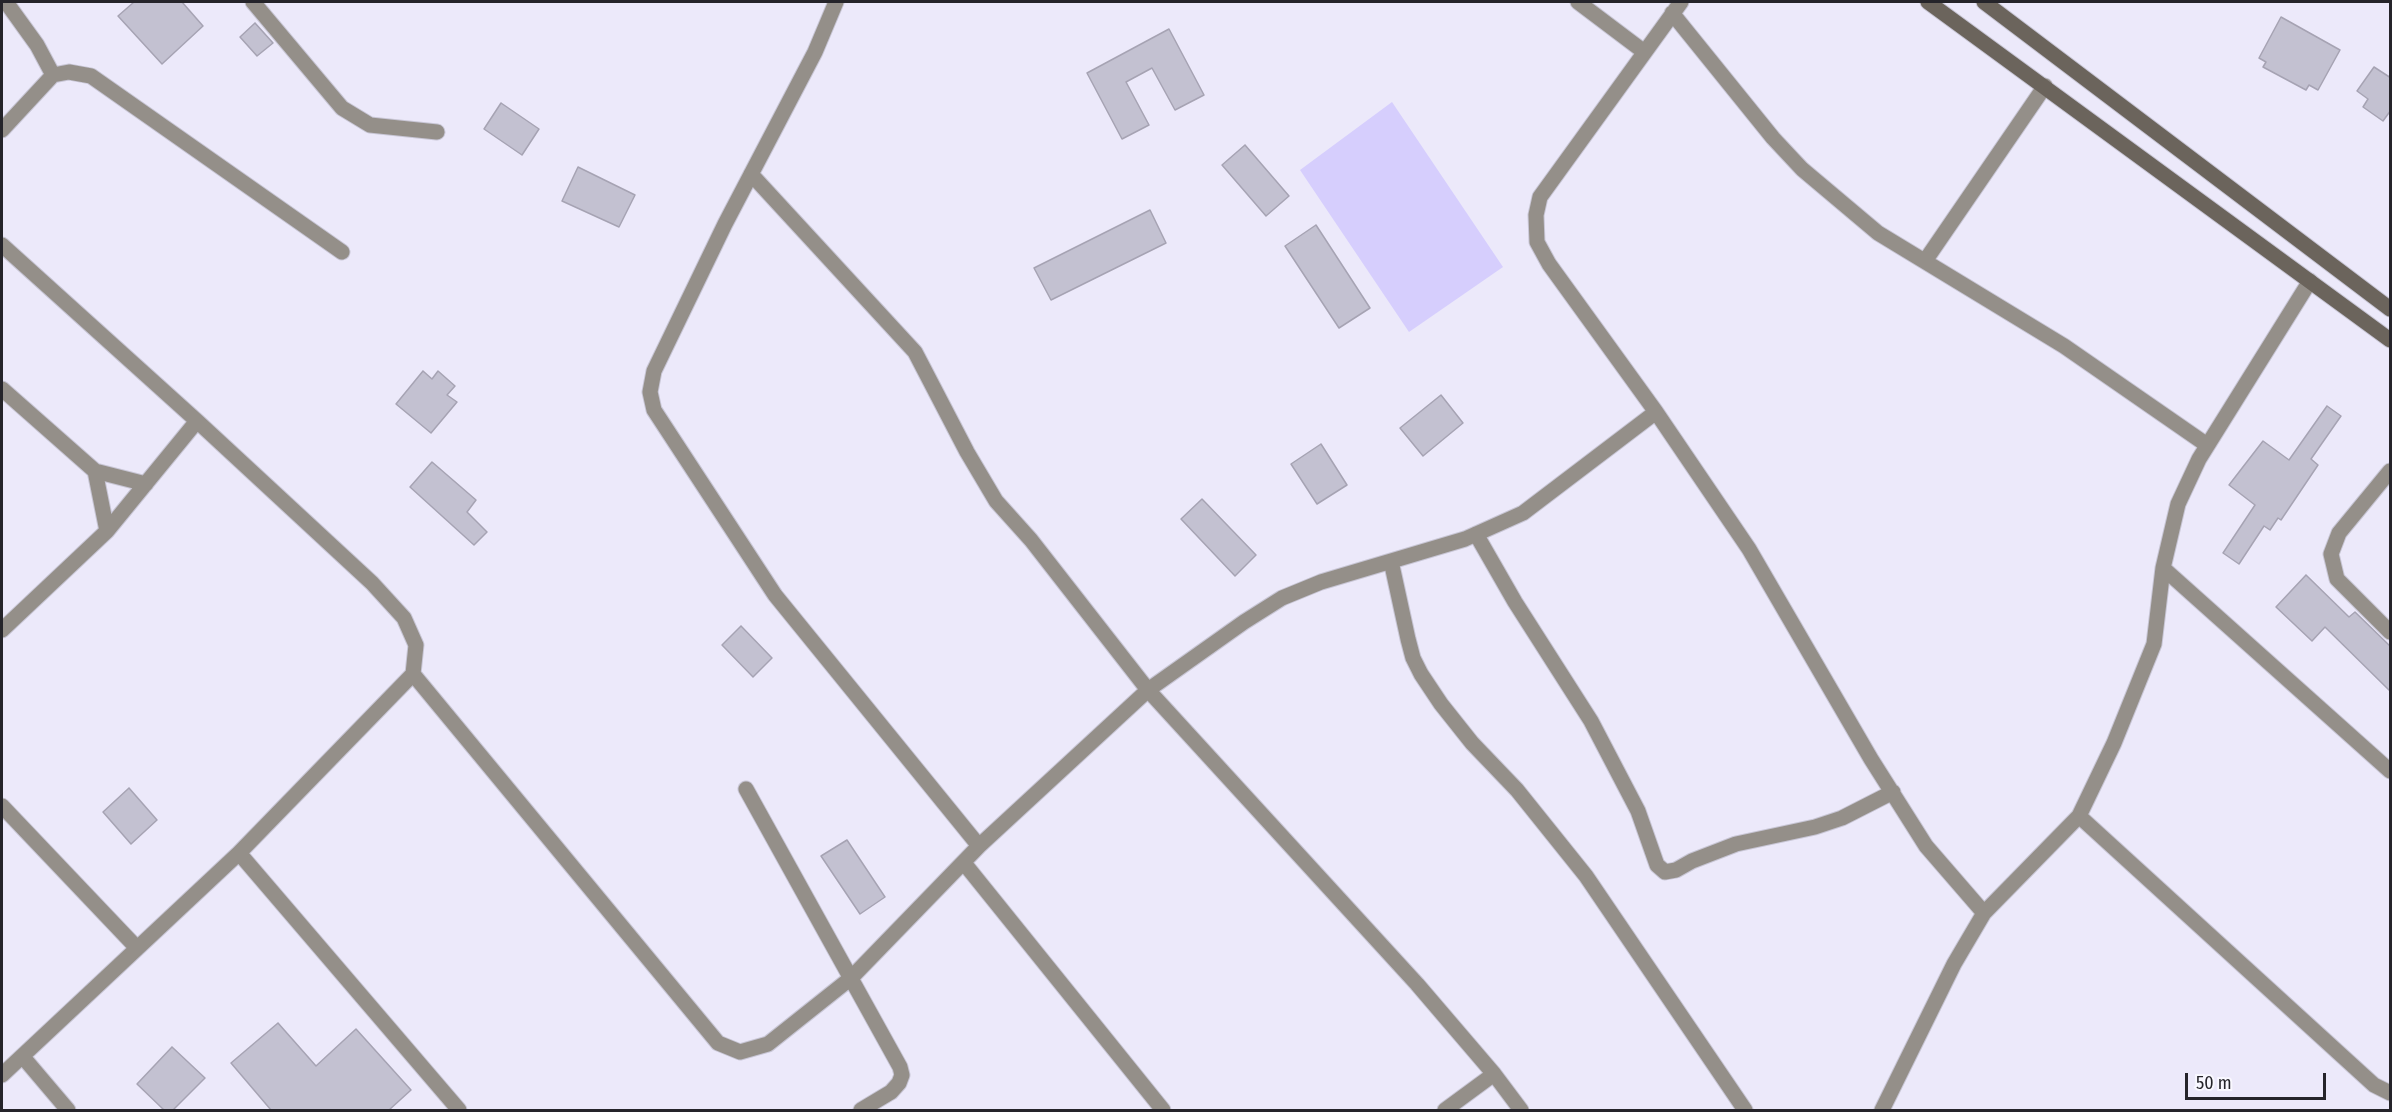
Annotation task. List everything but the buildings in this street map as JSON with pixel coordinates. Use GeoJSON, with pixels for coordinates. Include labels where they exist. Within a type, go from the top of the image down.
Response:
{"type":"FeatureCollection","features":[{"type":"Feature","properties":{"kind":"street"},"geometry":{"type":"LineString","coordinates":[[6,2],[36,45],[52,75]]}},
{"type":"Feature","properties":{"kind":"street"},"geometry":{"type":"LineString","coordinates":[[254,2],[342,108],[370,125],[436,132]]}},
{"type":"Feature","properties":{"kind":"street"},"geometry":{"type":"LineString","coordinates":[[836,2],[815,52],[751,174],[654,371],[650,392],[654,410],[776,595],[979,846]]}},
{"type":"Feature","properties":{"kind":"street"},"geometry":{"type":"LineString","coordinates":[[1578,2],[1643,51]]}},
{"type":"Feature","properties":{"kind":"street"},"geometry":{"type":"LineString","coordinates":[[1928,2],[2391,340]]}},
{"type":"Feature","properties":{"kind":"street"},"geometry":{"type":"LineString","coordinates":[[1983,2],[2390,308]]}},
{"type":"Feature","properties":{"kind":"street"},"geometry":{"type":"LineString","coordinates":[[1984,913],[1926,846],[1749,549],[1656,412],[1549,264],[1537,242],[1536,215],[1540,197],[1676,7],[1773,138],[1802,169],[1878,232],[2064,346],[2207,445]]}},
{"type":"Feature","properties":{"kind":"street"},"geometry":{"type":"LineString","coordinates":[[2,130],[52,75],[69,72],[91,76],[342,252]]}},
{"type":"Feature","properties":{"kind":"street"},"geometry":{"type":"LineString","coordinates":[[1925,261],[2045,86]]}},
{"type":"Feature","properties":{"kind":"street"},"geometry":{"type":"LineString","coordinates":[[751,174],[915,352],[967,452],[996,501],[1031,540],[1148,690],[1417,984],[1494,1074],[1521,1110]]}},
{"type":"Feature","properties":{"kind":"street"},"geometry":{"type":"LineString","coordinates":[[2,244],[372,583],[404,618],[416,645],[413,674],[239,853],[2,1076]]}},
{"type":"Feature","properties":{"kind":"street"},"geometry":{"type":"LineString","coordinates":[[1882,1110],[1954,964],[1984,913],[2079,816],[2114,742],[2154,644],[2163,568],[2178,504],[2207,445],[2310,281]]}},
{"type":"Feature","properties":{"kind":"street"},"geometry":{"type":"LineString","coordinates":[[2,389],[95,471],[146,484]]}},
{"type":"Feature","properties":{"kind":"street"},"geometry":{"type":"LineString","coordinates":[[413,674],[718,1043],[740,1052],[768,1044],[851,978],[979,846],[1148,690],[1244,622],[1282,598],[1322,582],[1476,534],[1523,513],[1656,412]]}},
{"type":"Feature","properties":{"kind":"street"},"geometry":{"type":"LineString","coordinates":[[2,630],[107,531],[197,421]]}},
{"type":"Feature","properties":{"kind":"street"},"geometry":{"type":"LineString","coordinates":[[95,471],[107,531]]}},
{"type":"Feature","properties":{"kind":"street"},"geometry":{"type":"LineString","coordinates":[[2391,471],[2339,533],[2331,554],[2337,579],[2391,632]]}},
{"type":"Feature","properties":{"kind":"street"},"geometry":{"type":"LineString","coordinates":[[1476,534],[1515,602],[1591,721],[1638,811],[1657,865],[1665,872],[1676,870],[1692,861],[1736,844],[1815,827],[1842,818],[1893,792]]}},
{"type":"Feature","properties":{"kind":"street"},"geometry":{"type":"LineString","coordinates":[[1391,561],[1413,658],[1421,674],[1466,735],[1517,790],[1586,876],[1745,1110]]}},
{"type":"Feature","properties":{"kind":"street"},"geometry":{"type":"LineString","coordinates":[[2163,568],[2391,771]]}},
{"type":"Feature","properties":{"kind":"street"},"geometry":{"type":"LineString","coordinates":[[746,789],[900,1067],[902,1075],[899,1083],[891,1092],[861,1110]]}},
{"type":"Feature","properties":{"kind":"street"},"geometry":{"type":"LineString","coordinates":[[2,806],[137,948]]}},
{"type":"Feature","properties":{"kind":"street"},"geometry":{"type":"LineString","coordinates":[[2079,816],[2374,1085],[2391,1093]]}},
{"type":"Feature","properties":{"kind":"street"},"geometry":{"type":"LineString","coordinates":[[239,853],[459,1110]]}},
{"type":"Feature","properties":{"kind":"street"},"geometry":{"type":"LineString","coordinates":[[964,863],[1163,1110]]}},
{"type":"Feature","properties":{"kind":"street"},"geometry":{"type":"LineString","coordinates":[[23,1057],[68,1110]]}},
{"type":"Feature","properties":{"kind":"street"},"geometry":{"type":"LineString","coordinates":[[1445,1110],[1494,1074]]}},
{"type":"Feature","properties":{"kind":"shaded area"},"geometry":{"type":"Polygon","coordinates":[[[1392,102],[1503,267],[1409,332],[1300,170],[1392,102]]]}}]}
